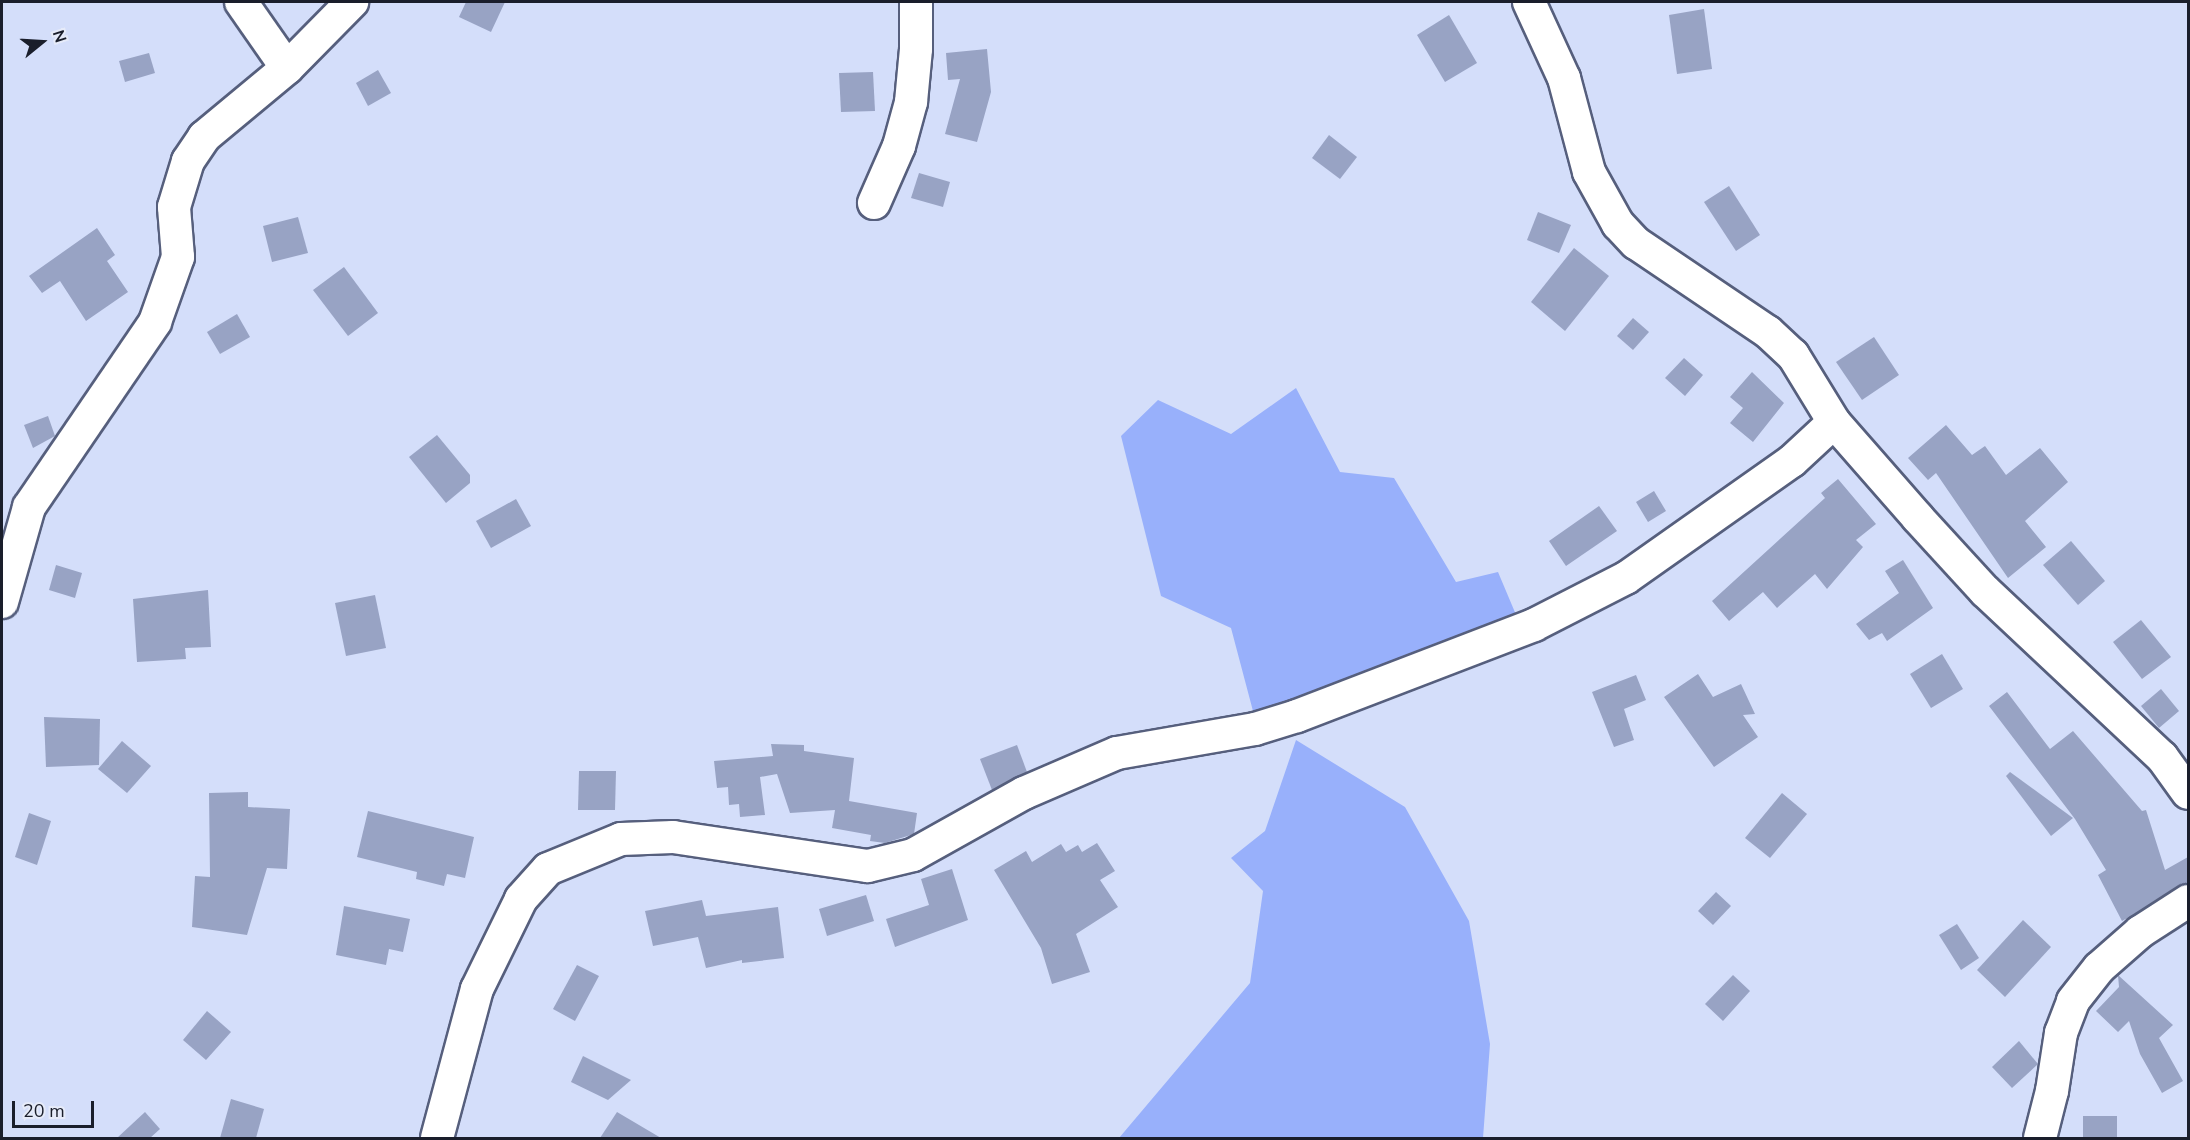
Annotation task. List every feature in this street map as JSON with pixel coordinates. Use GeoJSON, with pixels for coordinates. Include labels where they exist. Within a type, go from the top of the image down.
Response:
{"type":"FeatureCollection","features":[{"type":"Feature","properties":{"kind":"street"},"geometry":{"type":"LineString","coordinates":[[241,2],[287,68]]}},
{"type":"Feature","properties":{"kind":"street"},"geometry":{"type":"LineString","coordinates":[[2,602],[29,507],[155,322],[178,257],[174,207],[188,161],[204,137],[287,68],[352,2]]}},
{"type":"Feature","properties":{"kind":"street"},"geometry":{"type":"LineString","coordinates":[[874,202],[899,146],[910,102],[916,49],[916,2]]}},
{"type":"Feature","properties":{"kind":"street"},"geometry":{"type":"LineString","coordinates":[[1529,2],[1564,78],[1588,172],[1618,224],[1636,243],[1768,332],[1793,355],[1834,423],[1984,591],[2162,757],[2188,793]]}},
{"type":"Feature","properties":{"kind":"street"},"geometry":{"type":"LineString","coordinates":[[437,1138],[477,989],[521,899],[548,869],[621,839],[673,837],[868,866],[913,855],[1024,793],[1117,753],[1255,729],[1297,716],[1534,625],[1626,578],[1792,461],[1834,423]]}},
{"type":"Feature","properties":{"kind":"street"},"geometry":{"type":"LineString","coordinates":[[2040,1138],[2054,1082],[2061,1033],[2073,1002],[2098,968],[2140,932],[2188,901]]}},
{"type":"Feature","properties":{"kind":"shaded area"},"geometry":{"type":"Polygon","coordinates":[[[1296,388],[1340,472],[1394,478],[1456,582],[1498,572],[1527,641],[1509,653],[1290,723],[1258,730],[1231,628],[1161,596],[1121,436],[1158,400],[1231,434],[1296,388]]]}},
{"type":"Feature","properties":{"kind":"shaded area"},"geometry":{"type":"Polygon","coordinates":[[[1296,740],[1405,807],[1469,921],[1490,1044],[1483,1138],[1119,1138],[1250,983],[1263,891],[1231,858],[1265,831],[1296,740]]]}},
{"type":"Feature","properties":{"kind":"building"},"geometry":{"type":"Polygon","coordinates":[[[466,2],[505,2],[491,32],[459,17],[466,2]]]}},
{"type":"Feature","properties":{"kind":"building"},"geometry":{"type":"Polygon","coordinates":[[[1704,9],[1712,69],[1677,74],[1669,15],[1704,9]]]}},
{"type":"Feature","properties":{"kind":"building"},"geometry":{"type":"Polygon","coordinates":[[[1449,15],[1477,63],[1445,82],[1417,35],[1449,15]]]}},
{"type":"Feature","properties":{"kind":"building"},"geometry":{"type":"Polygon","coordinates":[[[987,49],[991,92],[977,142],[945,134],[960,79],[948,80],[946,53],[987,49]]]}},
{"type":"Feature","properties":{"kind":"building"},"geometry":{"type":"Polygon","coordinates":[[[149,53],[155,73],[125,82],[119,61],[149,53]]]}},
{"type":"Feature","properties":{"kind":"building"},"geometry":{"type":"Polygon","coordinates":[[[378,70],[391,93],[368,106],[356,83],[378,70]]]}},
{"type":"Feature","properties":{"kind":"building"},"geometry":{"type":"Polygon","coordinates":[[[873,72],[875,111],[841,112],[839,73],[873,72]]]}},
{"type":"Feature","properties":{"kind":"building"},"geometry":{"type":"Polygon","coordinates":[[[1329,135],[1357,157],[1340,179],[1312,158],[1329,135]]]}},
{"type":"Feature","properties":{"kind":"building"},"geometry":{"type":"Polygon","coordinates":[[[919,173],[950,182],[943,207],[911,198],[919,173]]]}},
{"type":"Feature","properties":{"kind":"building"},"geometry":{"type":"Polygon","coordinates":[[[1729,186],[1760,235],[1736,251],[1704,202],[1729,186]]]}},
{"type":"Feature","properties":{"kind":"building"},"geometry":{"type":"Polygon","coordinates":[[[1538,212],[1571,225],[1559,253],[1527,240],[1538,212]]]}},
{"type":"Feature","properties":{"kind":"building"},"geometry":{"type":"Polygon","coordinates":[[[298,217],[308,253],[272,262],[263,226],[298,217]]]}},
{"type":"Feature","properties":{"kind":"building"},"geometry":{"type":"Polygon","coordinates":[[[97,228],[115,255],[107,261],[128,292],[86,321],[60,281],[42,293],[29,276],[97,228]]]}},
{"type":"Feature","properties":{"kind":"building"},"geometry":{"type":"Polygon","coordinates":[[[1574,248],[1609,276],[1565,331],[1531,302],[1574,248]]]}},
{"type":"Feature","properties":{"kind":"building"},"geometry":{"type":"Polygon","coordinates":[[[344,267],[378,313],[348,336],[313,290],[344,267]]]}},
{"type":"Feature","properties":{"kind":"building"},"geometry":{"type":"Polygon","coordinates":[[[237,314],[250,337],[220,354],[207,332],[237,314]]]}},
{"type":"Feature","properties":{"kind":"building"},"geometry":{"type":"Polygon","coordinates":[[[1633,318],[1649,332],[1633,350],[1617,336],[1633,318]]]}},
{"type":"Feature","properties":{"kind":"building"},"geometry":{"type":"Polygon","coordinates":[[[1874,337],[1899,375],[1862,400],[1836,362],[1874,337]]]}},
{"type":"Feature","properties":{"kind":"building"},"geometry":{"type":"Polygon","coordinates":[[[1684,358],[1703,375],[1685,396],[1665,378],[1684,358]]]}},
{"type":"Feature","properties":{"kind":"building"},"geometry":{"type":"Polygon","coordinates":[[[1752,372],[1784,403],[1753,442],[1730,423],[1743,408],[1730,397],[1752,372]]]}},
{"type":"Feature","properties":{"kind":"building"},"geometry":{"type":"Polygon","coordinates":[[[48,416],[55,436],[33,448],[24,425],[48,416]]]}},
{"type":"Feature","properties":{"kind":"building"},"geometry":{"type":"Polygon","coordinates":[[[1946,425],[1972,455],[1985,446],[2006,475],[2040,448],[2068,482],[2025,521],[2046,547],[2008,578],[1936,473],[1928,480],[1908,458],[1946,425]]]}},
{"type":"Feature","properties":{"kind":"building"},"geometry":{"type":"Polygon","coordinates":[[[437,435],[470,475],[470,483],[446,503],[409,457],[437,435]]]}},
{"type":"Feature","properties":{"kind":"building"},"geometry":{"type":"Polygon","coordinates":[[[1838,479],[1876,524],[1856,540],[1863,547],[1827,589],[1815,574],[1777,608],[1763,592],[1729,621],[1712,601],[1825,498],[1821,493],[1838,479]]]}},
{"type":"Feature","properties":{"kind":"building"},"geometry":{"type":"Polygon","coordinates":[[[1654,491],[1666,511],[1648,522],[1636,502],[1654,491]]]}},
{"type":"Feature","properties":{"kind":"building"},"geometry":{"type":"Polygon","coordinates":[[[516,499],[531,526],[491,548],[476,521],[516,499]]]}},
{"type":"Feature","properties":{"kind":"building"},"geometry":{"type":"Polygon","coordinates":[[[1599,506],[1617,531],[1566,566],[1549,541],[1599,506]]]}},
{"type":"Feature","properties":{"kind":"building"},"geometry":{"type":"Polygon","coordinates":[[[2071,541],[2105,581],[2078,605],[2043,565],[2071,541]]]}},
{"type":"Feature","properties":{"kind":"building"},"geometry":{"type":"Polygon","coordinates":[[[1903,560],[1933,608],[1887,641],[1882,633],[1869,640],[1856,624],[1899,593],[1885,571],[1903,560]]]}},
{"type":"Feature","properties":{"kind":"building"},"geometry":{"type":"Polygon","coordinates":[[[56,565],[82,573],[75,598],[49,590],[56,565]]]}},
{"type":"Feature","properties":{"kind":"building"},"geometry":{"type":"Polygon","coordinates":[[[208,590],[211,647],[185,648],[186,659],[137,662],[133,599],[208,590]]]}},
{"type":"Feature","properties":{"kind":"building"},"geometry":{"type":"Polygon","coordinates":[[[375,595],[386,648],[346,656],[335,603],[375,595]]]}},
{"type":"Feature","properties":{"kind":"building"},"geometry":{"type":"Polygon","coordinates":[[[2141,620],[2171,657],[2142,679],[2113,642],[2141,620]]]}},
{"type":"Feature","properties":{"kind":"building"},"geometry":{"type":"Polygon","coordinates":[[[1942,654],[1963,689],[1931,708],[1910,674],[1942,654]]]}},
{"type":"Feature","properties":{"kind":"building"},"geometry":{"type":"Polygon","coordinates":[[[1698,674],[1713,697],[1741,684],[1755,714],[1743,715],[1758,737],[1714,767],[1664,697],[1698,674]]]}},
{"type":"Feature","properties":{"kind":"building"},"geometry":{"type":"Polygon","coordinates":[[[1636,675],[1646,700],[1624,709],[1634,740],[1614,747],[1592,692],[1636,675]]]}},
{"type":"Feature","properties":{"kind":"building"},"geometry":{"type":"Polygon","coordinates":[[[2161,689],[2179,711],[2159,728],[2141,706],[2161,689]]]}},
{"type":"Feature","properties":{"kind":"building"},"geometry":{"type":"Polygon","coordinates":[[[2007,692],[2050,749],[2073,731],[2142,811],[2146,810],[2165,870],[2188,857],[2188,883],[2122,921],[2098,875],[2106,870],[2075,819],[1989,706],[2007,692]]]}},
{"type":"Feature","properties":{"kind":"building"},"geometry":{"type":"Polygon","coordinates":[[[44,717],[100,719],[99,765],[46,767],[44,717]]]}},
{"type":"Feature","properties":{"kind":"building"},"geometry":{"type":"Polygon","coordinates":[[[122,741],[151,766],[127,793],[98,769],[122,741]]]}},
{"type":"Feature","properties":{"kind":"building"},"geometry":{"type":"Polygon","coordinates":[[[771,744],[804,745],[804,751],[854,758],[849,801],[917,813],[914,834],[885,843],[870,841],[871,835],[832,828],[835,810],[790,813],[777,774],[760,777],[765,815],[740,817],[739,804],[729,805],[728,787],[717,788],[714,761],[773,756],[771,744]]]}},
{"type":"Feature","properties":{"kind":"building"},"geometry":{"type":"Polygon","coordinates":[[[1017,745],[1027,772],[992,790],[980,759],[1017,745]]]}},
{"type":"Feature","properties":{"kind":"building"},"geometry":{"type":"Polygon","coordinates":[[[579,771],[616,771],[615,810],[578,810],[579,771]]]}},
{"type":"Feature","properties":{"kind":"building"},"geometry":{"type":"Polygon","coordinates":[[[2010,772],[2073,818],[2051,836],[2006,776],[2010,772]]]}},
{"type":"Feature","properties":{"kind":"building"},"geometry":{"type":"Polygon","coordinates":[[[248,792],[248,807],[290,809],[287,869],[267,868],[247,935],[192,927],[195,876],[210,877],[209,793],[248,792]]]}},
{"type":"Feature","properties":{"kind":"building"},"geometry":{"type":"Polygon","coordinates":[[[1782,793],[1807,814],[1770,858],[1745,838],[1782,793]]]}},
{"type":"Feature","properties":{"kind":"building"},"geometry":{"type":"Polygon","coordinates":[[[368,811],[474,837],[465,878],[447,874],[444,886],[416,879],[417,872],[357,857],[368,811]]]}},
{"type":"Feature","properties":{"kind":"building"},"geometry":{"type":"Polygon","coordinates":[[[29,813],[51,821],[37,865],[15,857],[29,813]]]}},
{"type":"Feature","properties":{"kind":"building"},"geometry":{"type":"Polygon","coordinates":[[[1097,843],[1115,871],[1100,880],[1118,907],[1076,934],[1090,972],[1052,984],[1041,948],[994,870],[1026,851],[1032,862],[1061,844],[1066,852],[1078,845],[1082,852],[1097,843]]]}},
{"type":"Feature","properties":{"kind":"building"},"geometry":{"type":"Polygon","coordinates":[[[952,869],[968,920],[895,947],[886,919],[929,905],[921,879],[952,869]]]}},
{"type":"Feature","properties":{"kind":"building"},"geometry":{"type":"Polygon","coordinates":[[[1716,892],[1731,906],[1713,925],[1698,911],[1716,892]]]}},
{"type":"Feature","properties":{"kind":"building"},"geometry":{"type":"Polygon","coordinates":[[[866,895],[874,921],[827,936],[819,909],[866,895]]]}},
{"type":"Feature","properties":{"kind":"building"},"geometry":{"type":"Polygon","coordinates":[[[702,900],[706,916],[778,907],[784,958],[742,963],[742,960],[706,968],[698,937],[653,946],[645,911],[702,900]]]}},
{"type":"Feature","properties":{"kind":"building"},"geometry":{"type":"Polygon","coordinates":[[[344,906],[410,919],[403,952],[389,949],[386,965],[336,955],[344,906]]]}},
{"type":"Feature","properties":{"kind":"building"},"geometry":{"type":"Polygon","coordinates":[[[2023,920],[2051,947],[2005,997],[1977,970],[2023,920]]]}},
{"type":"Feature","properties":{"kind":"building"},"geometry":{"type":"Polygon","coordinates":[[[1957,924],[1979,958],[1961,970],[1939,935],[1957,924]]]}},
{"type":"Feature","properties":{"kind":"building"},"geometry":{"type":"Polygon","coordinates":[[[577,965],[599,976],[575,1021],[553,1009],[577,965]]]}},
{"type":"Feature","properties":{"kind":"building"},"geometry":{"type":"Polygon","coordinates":[[[1733,975],[1750,991],[1723,1021],[1705,1004],[1733,975]]]}},
{"type":"Feature","properties":{"kind":"building"},"geometry":{"type":"Polygon","coordinates":[[[2118,975],[2173,1025],[2159,1038],[2183,1081],[2162,1093],[2140,1054],[2129,1021],[2118,1032],[2096,1011],[2119,987],[2118,975]]]}},
{"type":"Feature","properties":{"kind":"building"},"geometry":{"type":"Polygon","coordinates":[[[207,1011],[231,1032],[206,1060],[183,1040],[207,1011]]]}},
{"type":"Feature","properties":{"kind":"building"},"geometry":{"type":"Polygon","coordinates":[[[2019,1041],[2038,1064],[2012,1088],[1992,1067],[2019,1041]]]}},
{"type":"Feature","properties":{"kind":"building"},"geometry":{"type":"Polygon","coordinates":[[[583,1056],[631,1080],[608,1100],[571,1082],[583,1056]]]}},
{"type":"Feature","properties":{"kind":"building"},"geometry":{"type":"Polygon","coordinates":[[[231,1099],[264,1109],[256,1138],[220,1138],[231,1099]]]}},
{"type":"Feature","properties":{"kind":"building"},"geometry":{"type":"Polygon","coordinates":[[[145,1112],[160,1129],[150,1138],[117,1138],[145,1112]]]}},
{"type":"Feature","properties":{"kind":"building"},"geometry":{"type":"Polygon","coordinates":[[[617,1112],[661,1138],[600,1138],[617,1112]]]}},
{"type":"Feature","properties":{"kind":"building"},"geometry":{"type":"Polygon","coordinates":[[[2083,1116],[2117,1116],[2117,1138],[2083,1138],[2083,1116]]]}}]}
